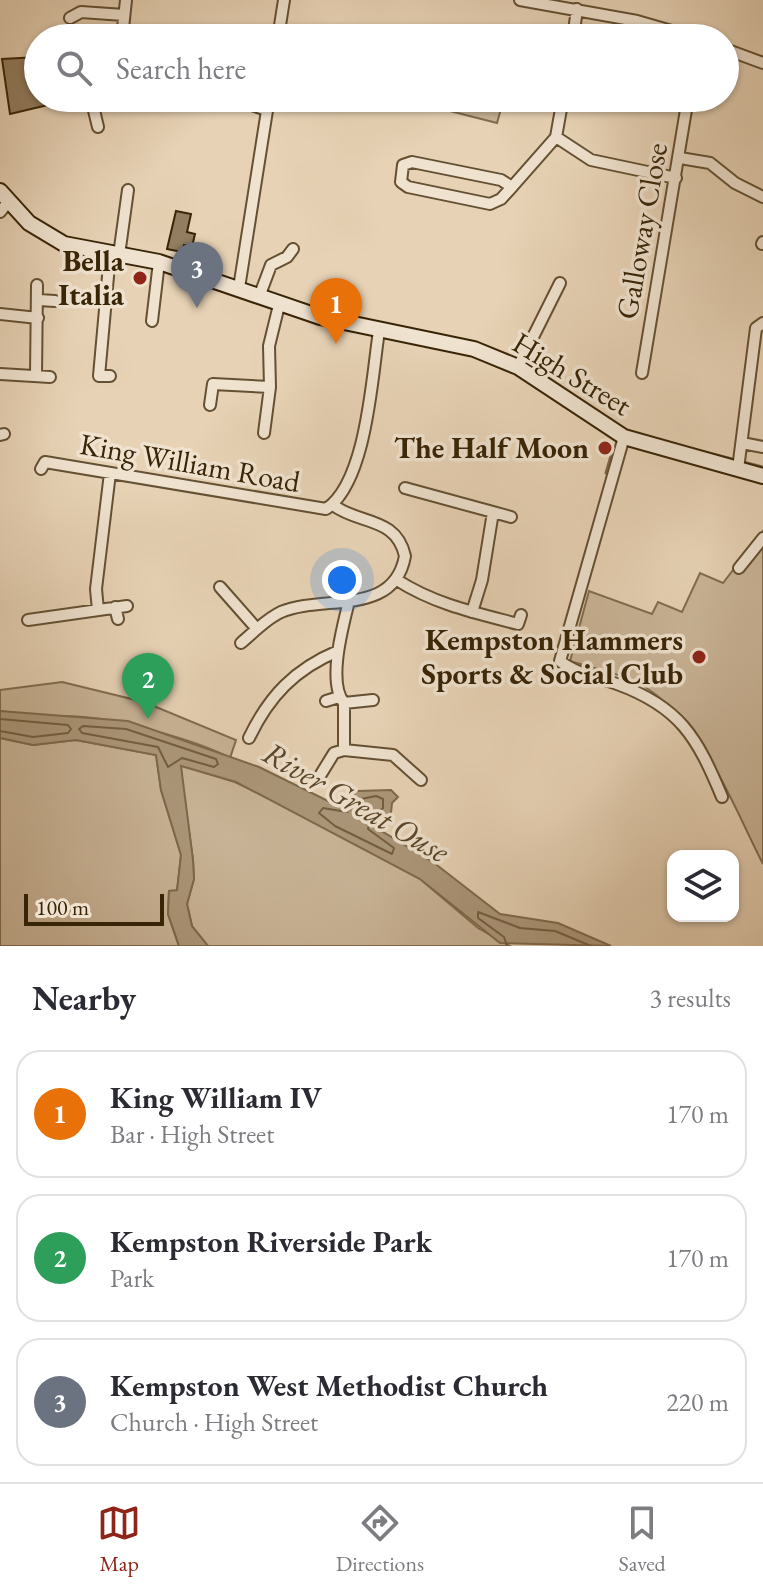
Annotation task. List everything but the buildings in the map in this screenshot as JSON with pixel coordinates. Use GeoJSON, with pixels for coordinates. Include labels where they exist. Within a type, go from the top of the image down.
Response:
{"type":"FeatureCollection","features":[{"type":"Feature","properties":{"kind":"main road","name":"High Street"},"geometry":{"type":"LineString","coordinates":[[3,202],[49,237],[64,244],[159,262],[239,288],[279,305],[379,331],[474,349],[518,367],[624,437],[739,464],[763,476]]}},
{"type":"Feature","properties":{"kind":"street"},"geometry":{"type":"LineString","coordinates":[[123,24],[126,0]]}},
{"type":"Feature","properties":{"kind":"street"},"geometry":{"type":"LineString","coordinates":[[280,24],[284,0]]}},
{"type":"Feature","properties":{"kind":"street"},"geometry":{"type":"LineString","coordinates":[[520,0],[647,24]]}},
{"type":"Feature","properties":{"kind":"street"},"geometry":{"type":"LineString","coordinates":[[575,24],[577,9]]}},
{"type":"Feature","properties":{"kind":"street"},"geometry":{"type":"LineString","coordinates":[[70,18],[81,12],[124,15]]}},
{"type":"Feature","properties":{"kind":"street"},"geometry":{"type":"LineString","coordinates":[[739,54],[763,63]]}},
{"type":"Feature","properties":{"kind":"street"},"geometry":{"type":"LineString","coordinates":[[94,112],[98,127]]}},
{"type":"Feature","properties":{"kind":"street"},"geometry":{"type":"LineString","coordinates":[[239,288],[267,112]]}},
{"type":"Feature","properties":{"kind":"street"},"geometry":{"type":"LineString","coordinates":[[512,187],[501,180],[412,162],[403,165],[399,174],[401,182],[408,187],[490,204],[501,199],[512,187],[556,137],[560,112]]}},
{"type":"Feature","properties":{"kind":"street","name":"Galloway Close"},"geometry":{"type":"LineString","coordinates":[[642,373],[686,112]]}},
{"type":"Feature","properties":{"kind":"street"},"geometry":{"type":"LineString","coordinates":[[556,137],[591,160],[676,178]]}},
{"type":"Feature","properties":{"kind":"street"},"geometry":{"type":"LineString","coordinates":[[680,158],[710,163],[735,183],[763,197]]}},
{"type":"Feature","properties":{"kind":"street"},"geometry":{"type":"LineString","coordinates":[[110,376],[99,376],[110,323],[114,255],[128,190]]}},
{"type":"Feature","properties":{"kind":"street"},"geometry":{"type":"LineString","coordinates":[[259,297],[271,265],[292,256]]}},
{"type":"Feature","properties":{"kind":"street"},"geometry":{"type":"LineString","coordinates":[[152,321],[159,262]]}},
{"type":"Feature","properties":{"kind":"street"},"geometry":{"type":"LineString","coordinates":[[518,367],[558,299],[560,283]]}},
{"type":"Feature","properties":{"kind":"street"},"geometry":{"type":"LineString","coordinates":[[36,375],[37,285]]}},
{"type":"Feature","properties":{"kind":"street"},"geometry":{"type":"LineString","coordinates":[[39,300],[55,301]]}},
{"type":"Feature","properties":{"kind":"street"},"geometry":{"type":"LineString","coordinates":[[264,433],[270,387],[269,346],[279,305]]}},
{"type":"Feature","properties":{"kind":"street"},"geometry":{"type":"LineString","coordinates":[[0,314],[38,318]]}},
{"type":"Feature","properties":{"kind":"street"},"geometry":{"type":"LineString","coordinates":[[739,464],[760,326]]}},
{"type":"Feature","properties":{"kind":"street","name":"King William Road"},"geometry":{"type":"LineString","coordinates":[[41,469],[45,462],[319,511],[333,505],[349,475],[373,401],[379,331]]}},
{"type":"Feature","properties":{"kind":"street"},"geometry":{"type":"LineString","coordinates":[[0,374],[50,377]]}},
{"type":"Feature","properties":{"kind":"street"},"geometry":{"type":"LineString","coordinates":[[210,405],[213,384],[270,387]]}},
{"type":"Feature","properties":{"kind":"street"},"geometry":{"type":"LineString","coordinates":[[624,437],[560,661],[572,670],[645,695],[677,716],[711,772],[722,797]]}},
{"type":"Feature","properties":{"kind":"street"},"geometry":{"type":"LineString","coordinates":[[742,443],[763,447]]}},
{"type":"Feature","properties":{"kind":"street"},"geometry":{"type":"LineString","coordinates":[[98,610],[96,589],[110,473]]}},
{"type":"Feature","properties":{"kind":"street"},"geometry":{"type":"LineString","coordinates":[[405,488],[511,517]]}},
{"type":"Feature","properties":{"kind":"street","name":"King William Road"},"geometry":{"type":"LineString","coordinates":[[333,505],[344,513],[374,520],[396,535],[405,556],[397,580]]}},
{"type":"Feature","properties":{"kind":"street"},"geometry":{"type":"LineString","coordinates":[[472,612],[482,580],[493,512]]}},
{"type":"Feature","properties":{"kind":"street"},"geometry":{"type":"LineString","coordinates":[[739,568],[763,538]]}},
{"type":"Feature","properties":{"kind":"street"},"geometry":{"type":"LineString","coordinates":[[241,643],[278,613],[296,607],[379,595],[397,580],[429,599],[472,612],[518,624],[521,615]]}},
{"type":"Feature","properties":{"kind":"street"},"geometry":{"type":"LineString","coordinates":[[220,587],[257,629]]}},
{"type":"Feature","properties":{"kind":"street"},"geometry":{"type":"LineString","coordinates":[[344,750],[338,651],[349,601]]}},
{"type":"Feature","properties":{"kind":"street"},"geometry":{"type":"LineString","coordinates":[[28,620],[41,614],[121,606],[118,619]]}},
{"type":"Feature","properties":{"kind":"street"},"geometry":{"type":"LineString","coordinates":[[249,738],[272,697],[289,679],[317,660],[338,651]]}},
{"type":"Feature","properties":{"kind":"street"},"geometry":{"type":"LineString","coordinates":[[326,701],[373,700]]}},
{"type":"Feature","properties":{"kind":"street"},"geometry":{"type":"LineString","coordinates":[[318,779],[334,753],[344,750],[393,755],[421,780]]}},
{"type":"Feature","properties":{"kind":"shaded area"},"geometry":{"type":"Polygon","coordinates":[[[454,112],[500,112],[497,123],[454,112]]]}},
{"type":"Feature","properties":{"kind":"shaded area"},"geometry":{"type":"Polygon","coordinates":[[[763,531],[763,864],[713,764],[681,719],[640,684],[570,661],[589,591],[652,614],[658,602],[682,612],[700,573],[723,583],[763,531]]]}},
{"type":"Feature","properties":{"kind":"shaded area"},"geometry":{"type":"Polygon","coordinates":[[[62,682],[144,702],[236,740],[230,758],[182,739],[125,724],[93,718],[0,711],[0,690],[62,682]]]}},
{"type":"Feature","properties":{"kind":"shaded area"},"geometry":{"type":"Polygon","coordinates":[[[0,738],[33,745],[76,740],[156,755],[161,790],[181,855],[177,891],[169,891],[168,914],[179,946],[0,946],[0,738]]]}},
{"type":"Feature","properties":{"kind":"shaded area"},"geometry":{"type":"Polygon","coordinates":[[[180,765],[235,782],[321,824],[420,879],[478,928],[510,946],[208,946],[192,926],[187,904],[194,879],[180,765]]]}},
{"type":"Feature","properties":{"kind":"water","name":"River Great Ouse"},"geometry":{"type":"Polygon","coordinates":[[[0,711],[128,721],[259,767],[332,803],[345,804],[357,791],[391,790],[398,797],[392,803],[391,813],[375,827],[433,862],[500,914],[558,923],[611,946],[500,943],[420,879],[236,782],[181,766],[194,879],[187,904],[192,926],[208,946],[179,946],[168,914],[169,891],[177,890],[181,855],[161,790],[156,755],[76,740],[33,745],[0,738],[0,711]]]}},
{"type":"Feature","properties":{"kind":"waterway"},"geometry":{"type":"LineString","coordinates":[[689,448],[736,460]]}},
{"type":"Feature","properties":{"kind":"waterway"},"geometry":{"type":"LineString","coordinates":[[606,473],[613,449]]}},
{"type":"Feature","properties":{"kind":"waterway"},"geometry":{"type":"LineString","coordinates":[[743,462],[763,467]]}},
{"type":"Feature","properties":{"kind":"place","name":"Bella Italia"},"geometry":{"type":"Point","coordinates":[140,278]}},
{"type":"Feature","properties":{"kind":"place","name":"Kempston West Methodist Church"},"geometry":{"type":"Point","coordinates":[197,308]}},
{"type":"Feature","properties":{"kind":"place","name":"King William IV"},"geometry":{"type":"Point","coordinates":[336,344]}},
{"type":"Feature","properties":{"kind":"place","name":"The Half Moon"},"geometry":{"type":"Point","coordinates":[605,448]}},
{"type":"Feature","properties":{"kind":"place","name":"Kempston Hammers Sports & Social Club"},"geometry":{"type":"Point","coordinates":[699,657]}},
{"type":"Feature","properties":{"kind":"place","name":"Kempston Riverside Park"},"geometry":{"type":"Point","coordinates":[148,719]}}]}
